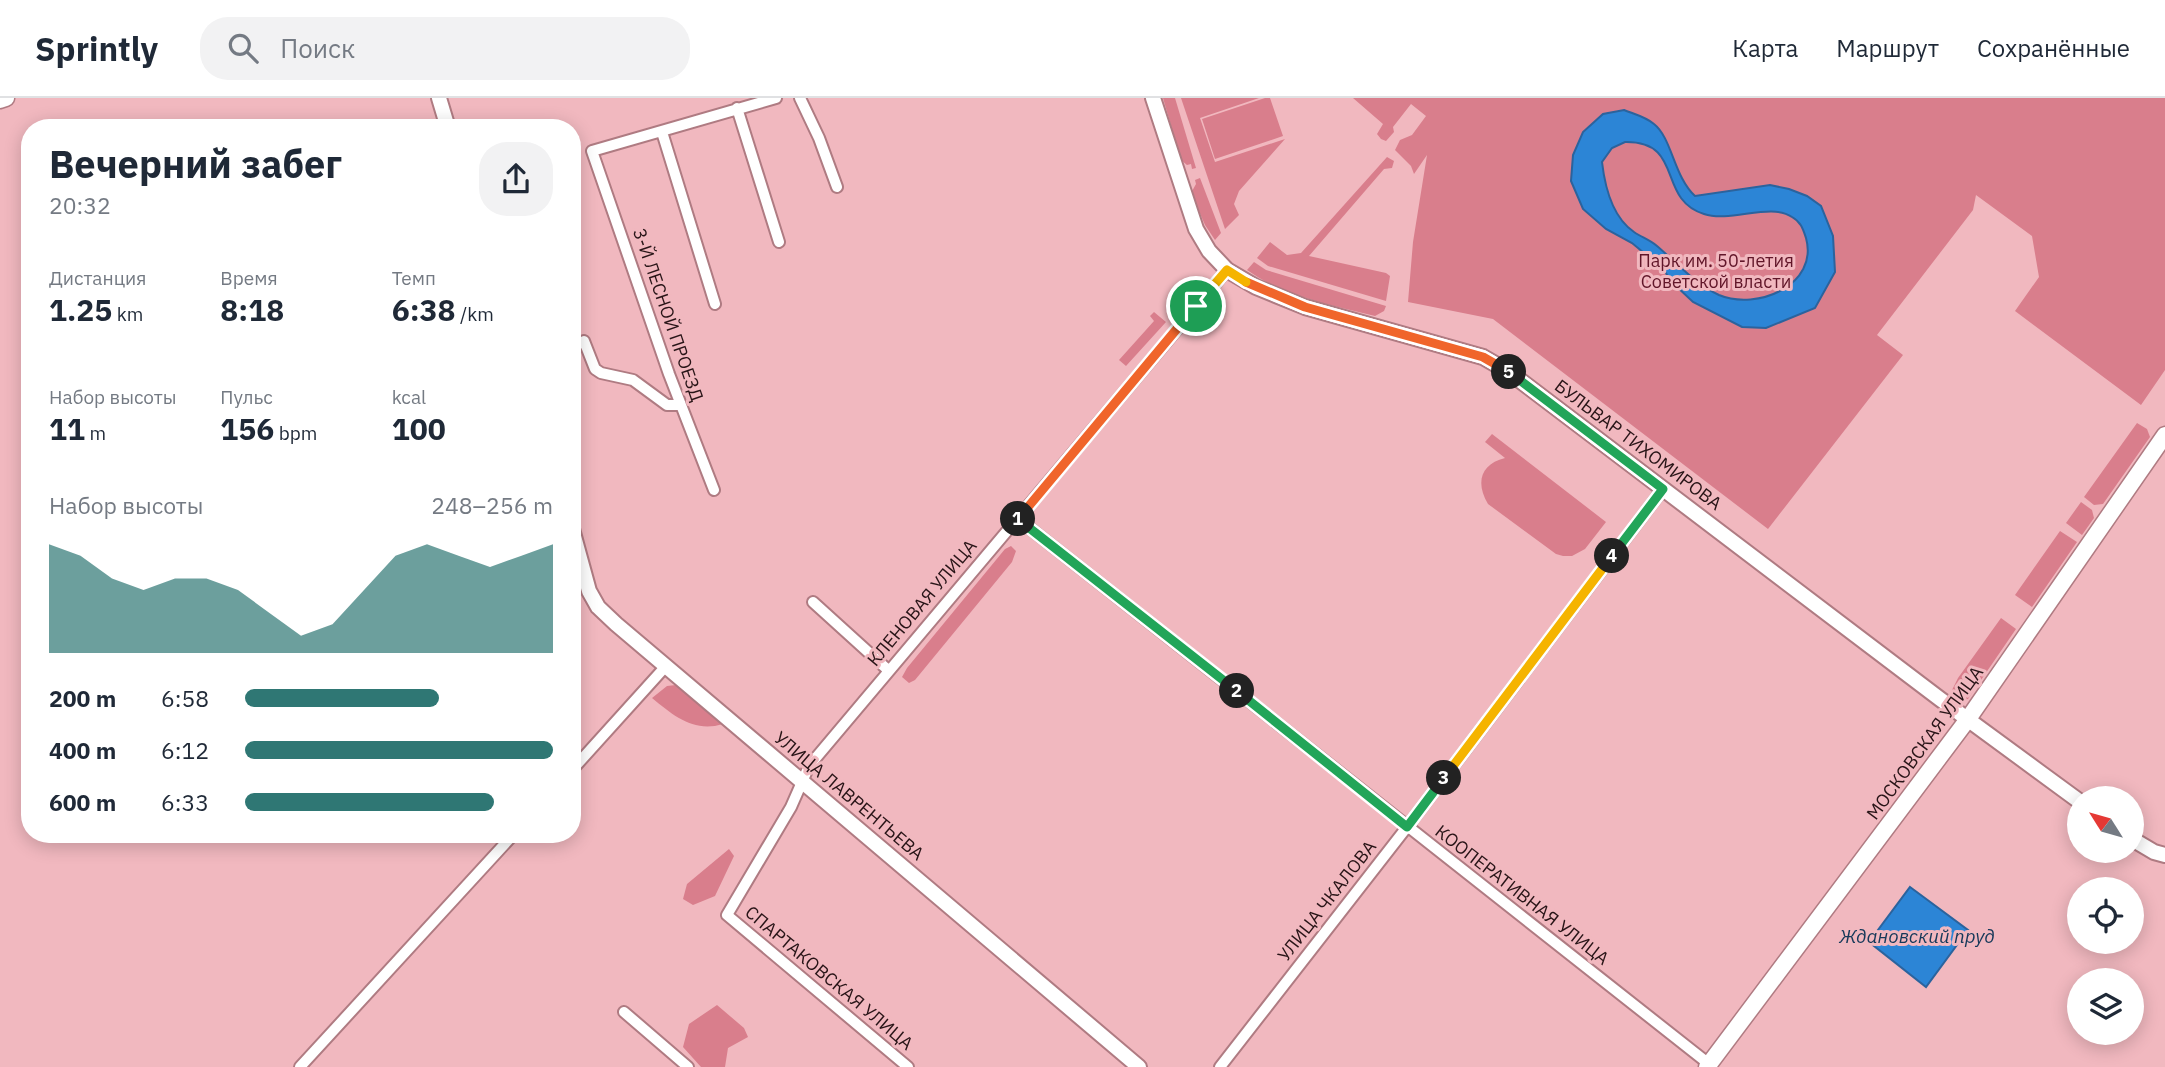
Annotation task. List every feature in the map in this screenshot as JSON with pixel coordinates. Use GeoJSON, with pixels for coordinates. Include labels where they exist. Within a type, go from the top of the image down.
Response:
{"type":"FeatureCollection","features":[{"type":"Feature","properties":{"kind":"main road"},"geometry":{"type":"LineString","coordinates":[[0,100],[6,98]]}},
{"type":"Feature","properties":{"kind":"main road","name":"МОСКОВСКАЯ УЛИЦА"},"geometry":{"type":"LineString","coordinates":[[1708,1065],[1968,719],[2165,435]]}},
{"type":"Feature","properties":{"kind":"street"},"geometry":{"type":"LineString","coordinates":[[439,98],[445,119]]}},
{"type":"Feature","properties":{"kind":"street"},"geometry":{"type":"LineString","coordinates":[[715,304],[662,132],[776,98]]}},
{"type":"Feature","properties":{"kind":"street","name":"БУЛЬВАР ТИХОМИРОВА"},"geometry":{"type":"LineString","coordinates":[[1153,98],[1196,229],[1209,251],[1227,270],[1256,287],[1305,307],[1483,357],[1509,372],[2067,792]]}},
{"type":"Feature","properties":{"kind":"street"},"geometry":{"type":"LineString","coordinates":[[801,99],[836,187]]}},
{"type":"Feature","properties":{"kind":"street"},"geometry":{"type":"LineString","coordinates":[[737,108],[779,242]]}},
{"type":"Feature","properties":{"kind":"street","name":"3-Й ЛЕСНОЙ ПРОЕЗД"},"geometry":{"type":"LineString","coordinates":[[662,132],[592,151],[681,405],[714,490]]}},
{"type":"Feature","properties":{"kind":"street","name":"КЛЕНОВАЯ УЛИЦА"},"geometry":{"type":"LineString","coordinates":[[727,915],[791,807],[809,766],[1227,270]]}},
{"type":"Feature","properties":{"kind":"street"},"geometry":{"type":"LineString","coordinates":[[581,343],[584,341],[595,369],[601,373],[633,380],[667,405],[681,405]]}},
{"type":"Feature","properties":{"kind":"street","name":"УЛИЦА ЧКАЛОВА"},"geometry":{"type":"LineString","coordinates":[[1220,1067],[1407,827],[1663,489]]}},
{"type":"Feature","properties":{"kind":"street","name":"КООПЕРАТИВНАЯ УЛИЦА"},"geometry":{"type":"LineString","coordinates":[[1017,518],[1708,1065]]}},
{"type":"Feature","properties":{"kind":"street","name":"УЛИЦА ЛАВРЕНТЬЕВА"},"geometry":{"type":"LineString","coordinates":[[581,562],[589,591],[598,607],[1139,1067]]}},
{"type":"Feature","properties":{"kind":"street"},"geometry":{"type":"LineString","coordinates":[[813,602],[888,670]]}},
{"type":"Feature","properties":{"kind":"street"},"geometry":{"type":"LineString","coordinates":[[581,759],[666,666]]}},
{"type":"Feature","properties":{"kind":"street"},"geometry":{"type":"LineString","coordinates":[[300,1067],[506,843]]}},
{"type":"Feature","properties":{"kind":"street"},"geometry":{"type":"LineString","coordinates":[[2144,846],[2165,855]]}},
{"type":"Feature","properties":{"kind":"street","name":"СПАРТАКОВСКАЯ УЛИЦА"},"geometry":{"type":"LineString","coordinates":[[727,915],[908,1067]]}},
{"type":"Feature","properties":{"kind":"street"},"geometry":{"type":"LineString","coordinates":[[624,1012],[688,1067]]}},
{"type":"Feature","properties":{"kind":"green space"},"geometry":{"type":"Polygon","coordinates":[[[1163,98],[1175,98],[1196,168],[1192,169],[1191,164],[1187,165],[1181,160],[1163,98]]]}},
{"type":"Feature","properties":{"kind":"green space"},"geometry":{"type":"Polygon","coordinates":[[[1181,98],[1259,98],[1200,118],[1215,162],[1285,139],[1239,191],[1234,204],[1239,215],[1225,229],[1181,98]]]}},
{"type":"Feature","properties":{"kind":"green space"},"geometry":{"type":"Polygon","coordinates":[[[1270,98],[1283,136],[1215,159],[1202,119],[1270,98]]]}},
{"type":"Feature","properties":{"kind":"green space","name":"Парк им. 50-летия Советской власти"},"geometry":{"type":"Polygon","coordinates":[[[1353,98],[2165,98],[2165,370],[2141,405],[2015,311],[2039,277],[2032,236],[1976,195],[1973,210],[1877,335],[1903,355],[1768,529],[1493,319],[1408,302],[1413,242],[1427,155],[1414,174],[1411,166],[1395,150],[1400,140],[1412,135],[1426,116],[1411,104],[1386,141],[1377,134],[1383,124],[1353,98]]]}},
{"type":"Feature","properties":{"kind":"green space"},"geometry":{"type":"Polygon","coordinates":[[[1387,157],[1394,161],[1392,168],[1384,169],[1309,256],[1386,273],[1390,276],[1386,301],[1268,266],[1257,258],[1270,242],[1287,255],[1301,253],[1387,157]]]}},
{"type":"Feature","properties":{"kind":"green space"},"geometry":{"type":"Polygon","coordinates":[[[1200,178],[1221,233],[1215,240],[1191,193],[1196,184],[1195,180],[1200,178]]]}},
{"type":"Feature","properties":{"kind":"green space"},"geometry":{"type":"Polygon","coordinates":[[[1254,262],[1266,270],[1386,306],[1384,311],[1375,316],[1293,294],[1247,270],[1254,262]]]}},
{"type":"Feature","properties":{"kind":"green space"},"geometry":{"type":"Polygon","coordinates":[[[1154,312],[1166,322],[1126,366],[1119,360],[1154,321],[1150,316],[1154,312]]]}},
{"type":"Feature","properties":{"kind":"green space"},"geometry":{"type":"Polygon","coordinates":[[[2137,423],[2147,429],[2150,437],[2103,504],[2094,505],[2084,497],[2137,423]]]}},
{"type":"Feature","properties":{"kind":"green space"},"geometry":{"type":"Polygon","coordinates":[[[1492,434],[1606,522],[1585,549],[1572,556],[1556,554],[1488,504],[1482,488],[1483,475],[1490,465],[1505,458],[1485,442],[1492,434]]]}},
{"type":"Feature","properties":{"kind":"green space"},"geometry":{"type":"Polygon","coordinates":[[[2081,502],[2092,510],[2094,518],[2082,535],[2066,523],[2081,502]]]}},
{"type":"Feature","properties":{"kind":"green space"},"geometry":{"type":"Polygon","coordinates":[[[2060,531],[2077,542],[2032,607],[2015,595],[2060,531]]]}},
{"type":"Feature","properties":{"kind":"green space"},"geometry":{"type":"Polygon","coordinates":[[[1011,546],[1016,551],[1012,562],[915,680],[909,683],[902,677],[907,668],[1005,549],[1011,546]]]}},
{"type":"Feature","properties":{"kind":"green space"},"geometry":{"type":"Polygon","coordinates":[[[2001,618],[2016,629],[1968,699],[1960,700],[1952,690],[1958,678],[2001,618]]]}},
{"type":"Feature","properties":{"kind":"green space"},"geometry":{"type":"Polygon","coordinates":[[[676,685],[723,724],[703,726],[685,721],[652,698],[667,686],[676,685]]]}},
{"type":"Feature","properties":{"kind":"green space"},"geometry":{"type":"Polygon","coordinates":[[[729,849],[734,856],[715,896],[693,905],[683,899],[687,884],[729,849]]]}},
{"type":"Feature","properties":{"kind":"green space"},"geometry":{"type":"Polygon","coordinates":[[[717,1005],[744,1028],[748,1037],[728,1048],[725,1067],[701,1067],[683,1047],[689,1024],[717,1005]]]}},
{"type":"Feature","properties":{"kind":"water"},"geometry":{"type":"Polygon","coordinates":[[[1624,110],[1654,124],[1665,138],[1682,179],[1695,196],[1770,185],[1807,196],[1821,206],[1833,236],[1835,272],[1815,308],[1766,328],[1742,327],[1693,302],[1662,268],[1632,243],[1606,229],[1583,209],[1571,181],[1573,155],[1583,132],[1603,114],[1624,110]],[[1625,142],[1612,148],[1602,162],[1611,201],[1626,226],[1657,246],[1686,273],[1719,295],[1734,299],[1767,296],[1794,281],[1803,269],[1808,255],[1806,238],[1798,221],[1773,211],[1715,216],[1689,207],[1680,196],[1664,160],[1644,144],[1625,142]]]}},
{"type":"Feature","properties":{"kind":"water","name":"Ждановский пруд"},"geometry":{"type":"Polygon","coordinates":[[[1910,887],[1968,930],[1926,987],[1869,942],[1910,887]]]}},
{"type":"Feature","properties":{"kind":"route"},"geometry":{"type":"LineString","coordinates":[[1227,270],[1256,287],[1305,307],[1483,357],[1509,372],[1663,489],[1407,827],[1017,518],[1196,306],[1227,270]]}}]}
